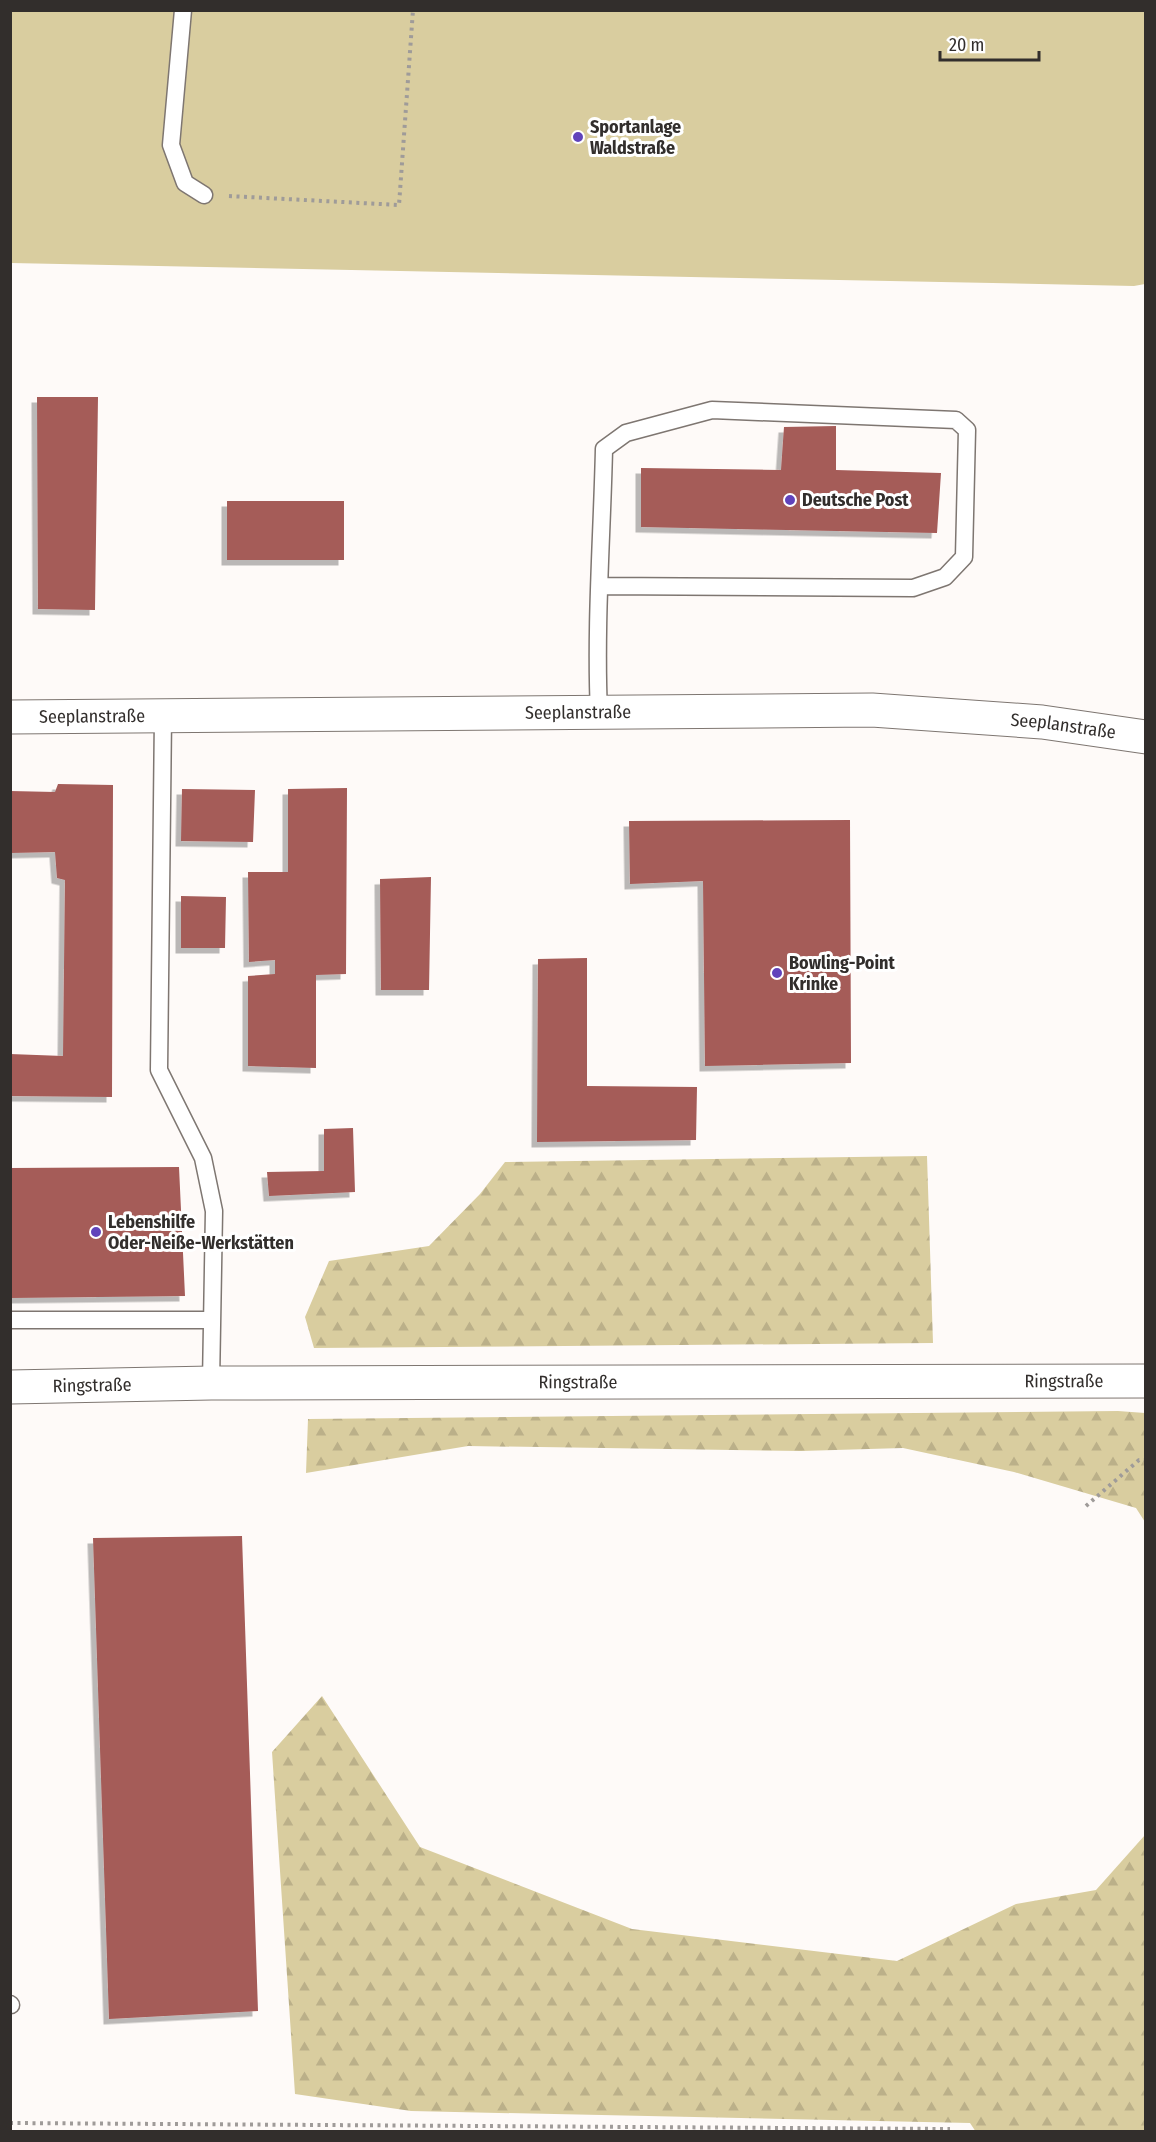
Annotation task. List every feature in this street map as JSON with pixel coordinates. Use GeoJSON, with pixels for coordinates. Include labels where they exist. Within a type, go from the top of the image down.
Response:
{"type":"FeatureCollection","features":[{"type":"Feature","properties":{"kind":"street","name":"Seeplanstraße"},"geometry":{"type":"LineString","coordinates":[[10,717],[872,710],[1042,722],[1146,737]]}},
{"type":"Feature","properties":{"kind":"street","name":"Ringstraße"},"geometry":{"type":"LineString","coordinates":[[10,1387],[211,1383],[1146,1382]]}},
{"type":"Feature","properties":{"kind":"lane"},"geometry":{"type":"LineString","coordinates":[[183,10],[171,144],[185,183],[204,195]]}},
{"type":"Feature","properties":{"kind":"lane"},"geometry":{"type":"LineString","coordinates":[[599,714],[601,586],[604,449],[626,433],[712,410],[956,420],[967,430],[964,557],[945,577],[913,588],[601,586]]}},
{"type":"Feature","properties":{"kind":"lane"},"geometry":{"type":"LineString","coordinates":[[163,716],[159,1070],[203,1158],[214,1211],[211,1383]]}},
{"type":"Feature","properties":{"kind":"lane"},"geometry":{"type":"LineString","coordinates":[[10,1320],[211,1320]]}},
{"type":"Feature","properties":{"kind":"path"},"geometry":{"type":"LineString","coordinates":[[204,195],[399,205],[413,10]]}},
{"type":"Feature","properties":{"kind":"path"},"geometry":{"type":"LineString","coordinates":[[1086,1506],[1138,1460],[1146,1460]]}},
{"type":"Feature","properties":{"kind":"path"},"geometry":{"type":"LineString","coordinates":[[10,2123],[950,2129]]}},
{"type":"Feature","properties":{"kind":"green space","name":"Sportanlage Waldstraße"},"geometry":{"type":"Polygon","coordinates":[[[11,11],[1145,11],[1145,284],[1134,286],[11,263],[11,11]]]}},
{"type":"Feature","properties":{"kind":"green space"},"geometry":{"type":"Polygon","coordinates":[[[927,1156],[933,1343],[314,1348],[305,1317],[329,1261],[429,1246],[480,1194],[505,1162],[927,1156]]]}},
{"type":"Feature","properties":{"kind":"green space"},"geometry":{"type":"Polygon","coordinates":[[[1118,1411],[1145,1413],[1145,1522],[1136,1508],[1014,1472],[903,1448],[801,1451],[468,1446],[306,1473],[308,1419],[1118,1411]]]}},
{"type":"Feature","properties":{"kind":"green space"},"geometry":{"type":"Polygon","coordinates":[[[322,1696],[420,1847],[632,1929],[897,1961],[1016,1904],[1096,1890],[1145,1835],[1145,2131],[976,2132],[970,2123],[411,2111],[295,2094],[272,1752],[322,1696]]]}},
{"type":"Feature","properties":{"kind":"building"},"geometry":{"type":"Polygon","coordinates":[[[37,397],[98,397],[95,610],[38,609],[37,397]]]}},
{"type":"Feature","properties":{"kind":"building","name":"Deutsche Post"},"geometry":{"type":"Polygon","coordinates":[[[836,426],[836,470],[941,473],[937,533],[641,527],[641,468],[781,470],[784,427],[836,426]]]}},
{"type":"Feature","properties":{"kind":"building"},"geometry":{"type":"Polygon","coordinates":[[[227,501],[344,501],[344,560],[227,560],[227,501]]]}},
{"type":"Feature","properties":{"kind":"building"},"geometry":{"type":"Polygon","coordinates":[[[58,784],[113,785],[112,1097],[10,1096],[10,1054],[63,1056],[65,880],[57,878],[55,852],[10,853],[10,791],[55,792],[58,784]]]}},
{"type":"Feature","properties":{"kind":"building"},"geometry":{"type":"Polygon","coordinates":[[[347,788],[346,974],[316,975],[316,1068],[248,1066],[248,976],[275,974],[275,960],[249,962],[248,872],[288,872],[288,789],[347,788]]]}},
{"type":"Feature","properties":{"kind":"building"},"geometry":{"type":"Polygon","coordinates":[[[182,789],[255,790],[253,842],[181,841],[182,789]]]}},
{"type":"Feature","properties":{"kind":"building","name":"Bowling-Point Krinke"},"geometry":{"type":"Polygon","coordinates":[[[850,820],[851,1063],[705,1066],[703,881],[630,884],[629,821],[850,820]]]}},
{"type":"Feature","properties":{"kind":"building"},"geometry":{"type":"Polygon","coordinates":[[[431,877],[429,990],[381,990],[380,879],[431,877]]]}},
{"type":"Feature","properties":{"kind":"building"},"geometry":{"type":"Polygon","coordinates":[[[181,896],[226,897],[225,948],[181,948],[181,896]]]}},
{"type":"Feature","properties":{"kind":"building"},"geometry":{"type":"Polygon","coordinates":[[[587,958],[587,1086],[697,1087],[696,1140],[537,1142],[538,959],[587,958]]]}},
{"type":"Feature","properties":{"kind":"building"},"geometry":{"type":"Polygon","coordinates":[[[353,1128],[355,1192],[269,1196],[267,1172],[324,1171],[324,1129],[353,1128]]]}},
{"type":"Feature","properties":{"kind":"building","name":"Lebenshilfe Oder-Neiße-Werkstätten"},"geometry":{"type":"Polygon","coordinates":[[[179,1167],[185,1296],[10,1298],[10,1168],[179,1167]]]}},
{"type":"Feature","properties":{"kind":"building"},"geometry":{"type":"Polygon","coordinates":[[[242,1536],[258,2011],[109,2019],[93,1538],[242,1536]]]}},
{"type":"Feature","properties":{"kind":"place","name":"Sportanlage Waldstraße"},"geometry":{"type":"Point","coordinates":[578,137]}},
{"type":"Feature","properties":{"kind":"place","name":"Deutsche Post"},"geometry":{"type":"Point","coordinates":[790,500]}},
{"type":"Feature","properties":{"kind":"place","name":"Bowling-Point Krinke"},"geometry":{"type":"Point","coordinates":[777,973]}},
{"type":"Feature","properties":{"kind":"place","name":"Lebenshilfe Oder-Neiße-Werkstätten"},"geometry":{"type":"Point","coordinates":[96,1232]}}]}
